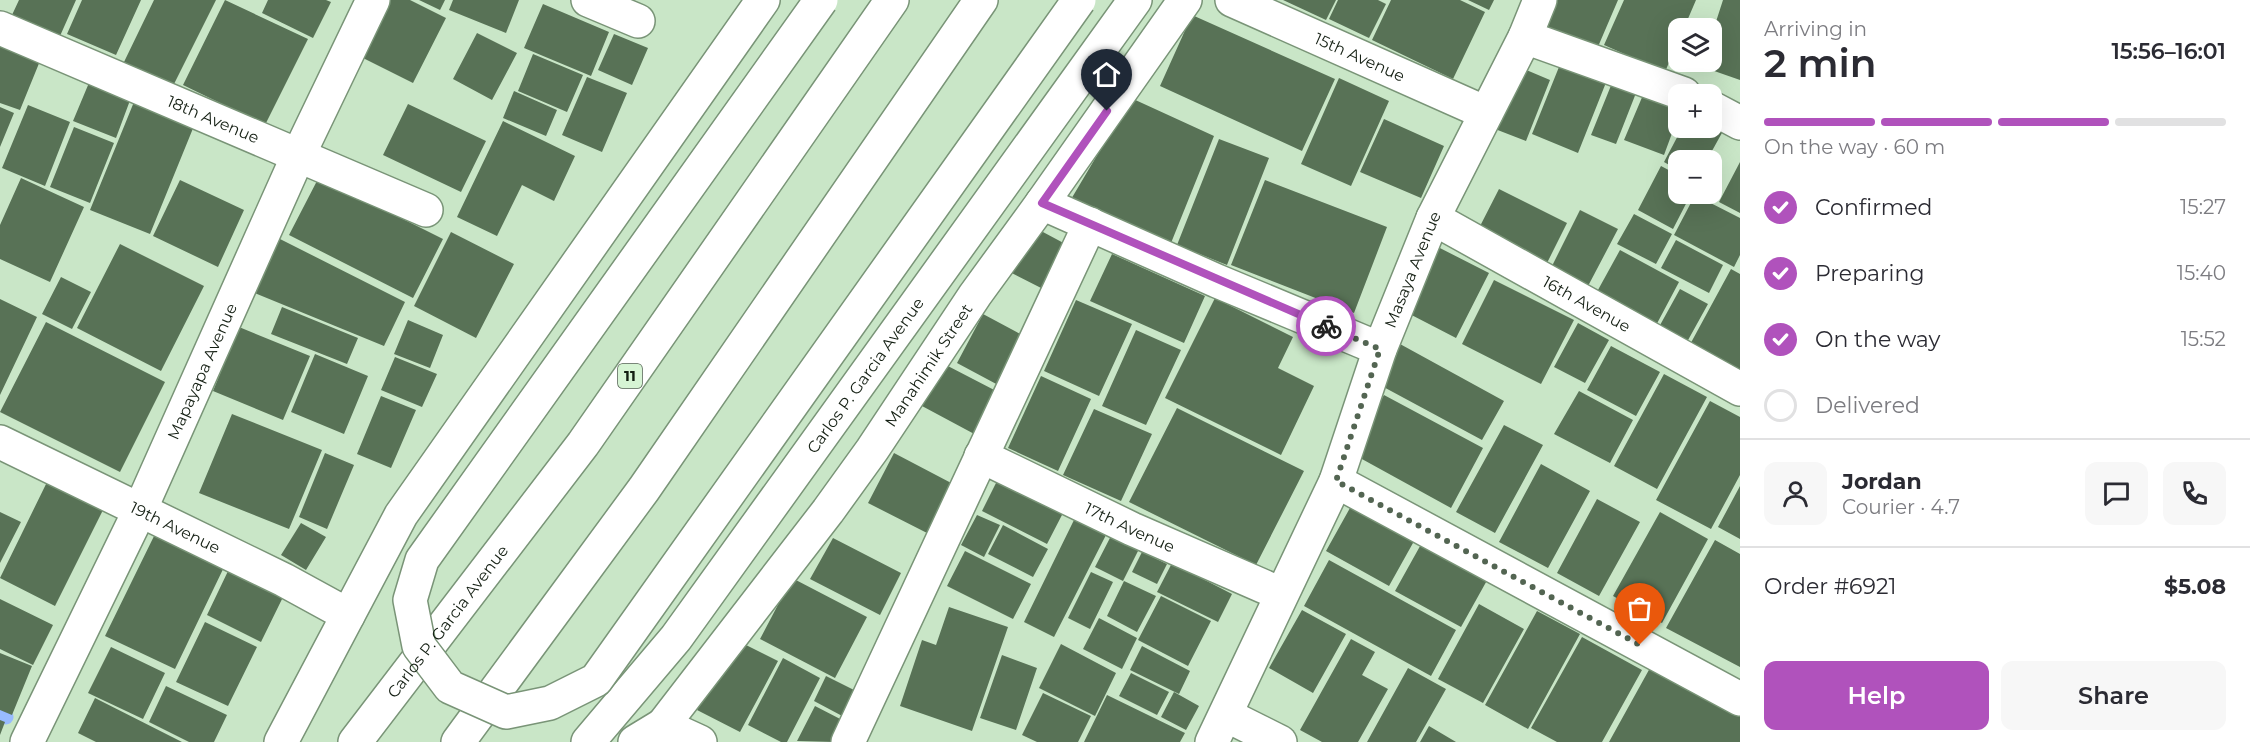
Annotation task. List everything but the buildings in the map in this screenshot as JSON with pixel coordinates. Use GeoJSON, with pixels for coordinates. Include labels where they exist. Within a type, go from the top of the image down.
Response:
{"type":"FeatureCollection","features":[{"type":"Feature","properties":{"kind":"street","name":"Mapayapa Avenue"},"geometry":{"type":"LineString","coordinates":[[27,742],[140,510],[298,156],[373,0]]}},
{"type":"Feature","properties":{"kind":"street"},"geometry":{"type":"LineString","coordinates":[[588,0],[638,21]]}},
{"type":"Feature","properties":{"kind":"street"},"geometry":{"type":"LineString","coordinates":[[281,742],[401,515],[762,0]]}},
{"type":"Feature","properties":{"kind":"street"},"geometry":{"type":"LineString","coordinates":[[821,0],[422,560],[410,600],[419,646],[450,687],[506,712],[550,703],[596,680],[1078,0]]}},
{"type":"Feature","properties":{"kind":"street","name":"Carlos P. Garcia Avenue"},"geometry":{"type":"LineString","coordinates":[[355,742],[583,444],[892,0]]}},
{"type":"Feature","properties":{"kind":"street"},"geometry":{"type":"LineString","coordinates":[[458,742],[644,489],[981,0]]}},
{"type":"Feature","properties":{"kind":"street","name":"Carlos P. Garcia Avenue"},"geometry":{"type":"LineString","coordinates":[[588,742],[676,638],[1135,0]]}},
{"type":"Feature","properties":{"kind":"street","name":"Manahimik Street"},"geometry":{"type":"LineString","coordinates":[[663,725],[828,511],[872,450],[975,295],[1185,0]]}},
{"type":"Feature","properties":{"kind":"street","name":"15th Avenue"},"geometry":{"type":"LineString","coordinates":[[1232,0],[1486,113]]}},
{"type":"Feature","properties":{"kind":"street","name":"Masaya Avenue"},"geometry":{"type":"LineString","coordinates":[[1219,728],[1336,481],[1380,349],[1433,218],[1525,37],[1540,0]]}},
{"type":"Feature","properties":{"kind":"street","name":"18th Avenue"},"geometry":{"type":"LineString","coordinates":[[0,28],[426,210]]}},
{"type":"Feature","properties":{"kind":"street"},"geometry":{"type":"LineString","coordinates":[[1525,37],[1668,88]]}},
{"type":"Feature","properties":{"kind":"street"},"geometry":{"type":"LineString","coordinates":[[1722,113],[1740,123]]}},
{"type":"Feature","properties":{"kind":"street"},"geometry":{"type":"LineString","coordinates":[[1042,203],[1380,349]]}},
{"type":"Feature","properties":{"kind":"street","name":"16th Avenue"},"geometry":{"type":"LineString","coordinates":[[1433,218],[1740,389]]}},
{"type":"Feature","properties":{"kind":"street"},"geometry":{"type":"LineString","coordinates":[[848,742],[1090,225]]}},
{"type":"Feature","properties":{"kind":"street","name":"19th Avenue"},"geometry":{"type":"LineString","coordinates":[[0,442],[284,580],[348,615]]}},
{"type":"Feature","properties":{"kind":"street","name":"17th Avenue"},"geometry":{"type":"LineString","coordinates":[[981,456],[1132,529],[1281,594]]}},
{"type":"Feature","properties":{"kind":"street"},"geometry":{"type":"LineString","coordinates":[[1336,481],[1740,699]]}},
{"type":"Feature","properties":{"kind":"street"},"geometry":{"type":"LineString","coordinates":[[635,742],[663,725],[700,742]]}},
{"type":"Feature","properties":{"kind":"street"},"geometry":{"type":"LineString","coordinates":[[1219,728],[1280,742]]}},
{"type":"Feature","properties":{"kind":"waterway"},"geometry":{"type":"LineString","coordinates":[[0,714],[6,717]]}},
{"type":"Feature","properties":{"kind":"way so far"},"geometry":{"type":"LineString","coordinates":[[1326,326],[1380,349],[1336,481],[1640,645]]}},
{"type":"Feature","properties":{"kind":"route"},"geometry":{"type":"LineString","coordinates":[[1107,111],[1042,203],[1217,281],[1326,326]]}}]}
